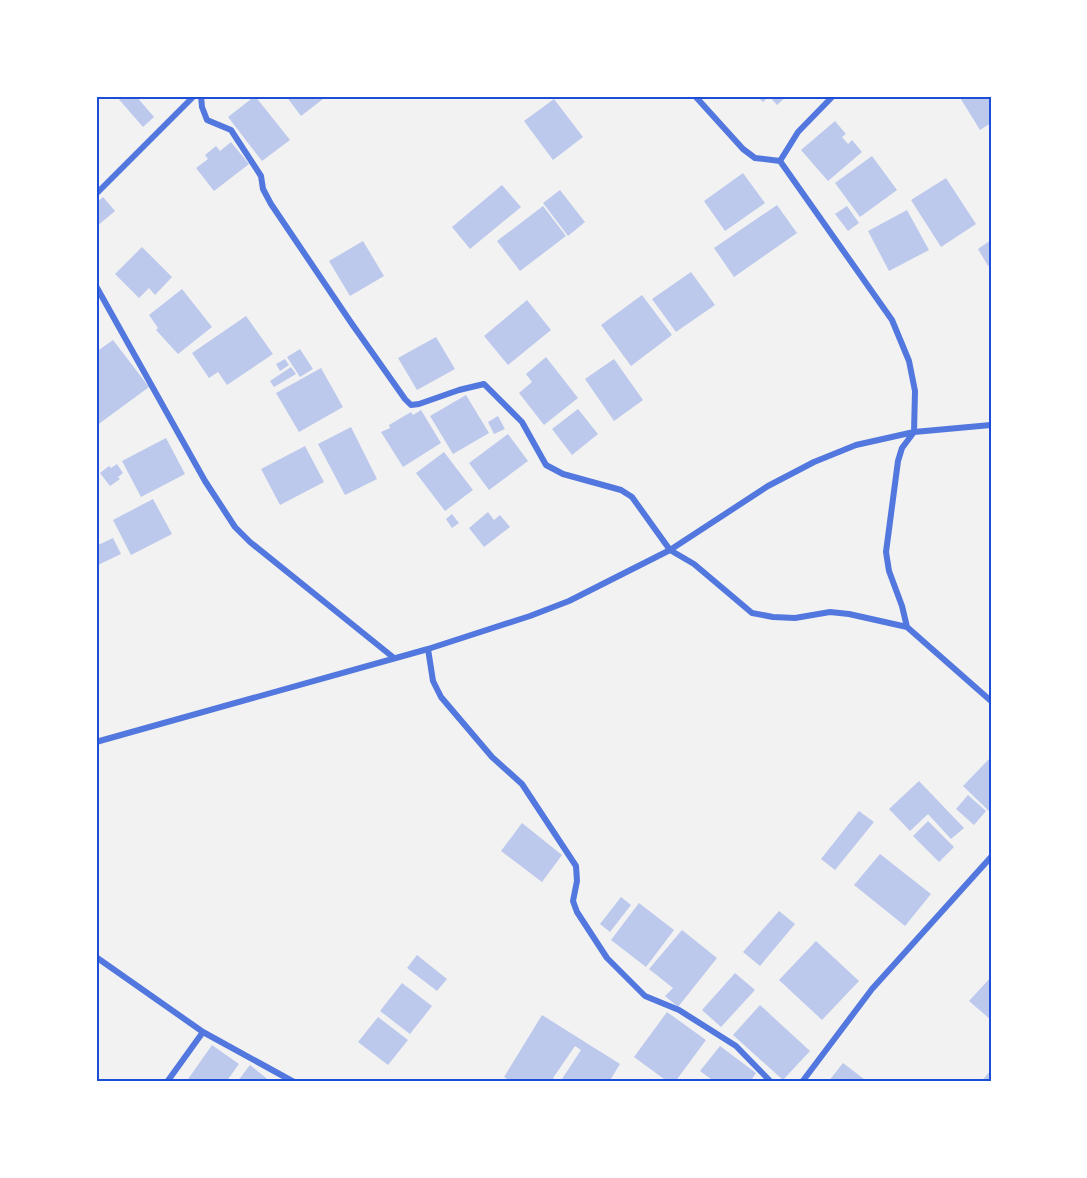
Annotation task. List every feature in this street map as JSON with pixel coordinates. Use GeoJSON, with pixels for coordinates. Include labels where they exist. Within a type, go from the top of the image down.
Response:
{"type":"FeatureCollection","features":[{"type":"Feature","properties":{"kind":"street"},"geometry":{"type":"LineString","coordinates":[[96,194],[194,96]]}},
{"type":"Feature","properties":{"kind":"street"},"geometry":{"type":"LineString","coordinates":[[201,96],[202,108],[207,120],[231,130],[248,152],[261,176],[263,189],[271,204],[411,405],[484,384],[522,422],[546,465],[563,474],[621,490],[632,497],[669,550],[694,564],[752,613],[795,618],[830,612],[907,627],[991,701]]}},
{"type":"Feature","properties":{"kind":"street"},"geometry":{"type":"LineString","coordinates":[[696,96],[743,149],[755,158],[780,161],[892,320],[909,362],[915,392],[914,432],[902,448],[898,461],[886,552],[889,571],[907,627]]}},
{"type":"Feature","properties":{"kind":"street"},"geometry":{"type":"LineString","coordinates":[[780,161],[798,132],[833,96]]}},
{"type":"Feature","properties":{"kind":"street"},"geometry":{"type":"LineString","coordinates":[[96,286],[205,481],[235,527],[250,542],[394,658]]}},
{"type":"Feature","properties":{"kind":"street"},"geometry":{"type":"LineString","coordinates":[[96,742],[428,649],[559,605],[669,550],[768,486],[814,462],[856,445],[914,432],[991,425]]}},
{"type":"Feature","properties":{"kind":"street"},"geometry":{"type":"LineString","coordinates":[[428,649],[433,681],[441,698],[492,757],[522,784],[576,866],[577,881],[573,901],[577,912],[608,958],[645,996],[679,1010],[736,1046],[771,1082]]}},
{"type":"Feature","properties":{"kind":"street"},"geometry":{"type":"LineString","coordinates":[[802,1082],[872,988],[991,857]]}},
{"type":"Feature","properties":{"kind":"street"},"geometry":{"type":"LineString","coordinates":[[96,957],[204,1032],[294,1082]]}},
{"type":"Feature","properties":{"kind":"street"},"geometry":{"type":"LineString","coordinates":[[167,1082],[204,1032]]}},
{"type":"Feature","properties":{"kind":"building"},"geometry":{"type":"Polygon","coordinates":[[[116,96],[136,96],[154,117],[143,127],[116,96]]]}},
{"type":"Feature","properties":{"kind":"building"},"geometry":{"type":"Polygon","coordinates":[[[255,96],[290,140],[262,161],[228,117],[255,96]]]}},
{"type":"Feature","properties":{"kind":"building"},"geometry":{"type":"Polygon","coordinates":[[[286,96],[327,96],[301,116],[286,96]]]}},
{"type":"Feature","properties":{"kind":"building"},"geometry":{"type":"Polygon","coordinates":[[[757,96],[769,96],[763,102],[757,96]]]}},
{"type":"Feature","properties":{"kind":"building"},"geometry":{"type":"Polygon","coordinates":[[[769,96],[787,96],[777,105],[769,96]]]}},
{"type":"Feature","properties":{"kind":"building"},"geometry":{"type":"Polygon","coordinates":[[[959,96],[991,96],[991,123],[980,130],[959,96]]]}},
{"type":"Feature","properties":{"kind":"building"},"geometry":{"type":"Polygon","coordinates":[[[554,99],[583,137],[553,160],[524,121],[554,99]]]}},
{"type":"Feature","properties":{"kind":"building"},"geometry":{"type":"Polygon","coordinates":[[[835,121],[846,134],[842,137],[848,144],[852,140],[862,152],[828,181],[801,150],[835,121]]]}},
{"type":"Feature","properties":{"kind":"building"},"geometry":{"type":"Polygon","coordinates":[[[231,142],[249,164],[214,191],[196,168],[208,159],[205,155],[216,146],[220,151],[231,142]]]}},
{"type":"Feature","properties":{"kind":"building"},"geometry":{"type":"Polygon","coordinates":[[[872,156],[897,190],[860,217],[835,183],[872,156]]]}},
{"type":"Feature","properties":{"kind":"building"},"geometry":{"type":"Polygon","coordinates":[[[743,173],[765,203],[725,231],[704,201],[743,173]]]}},
{"type":"Feature","properties":{"kind":"building"},"geometry":{"type":"Polygon","coordinates":[[[946,178],[976,224],[941,247],[911,200],[946,178]]]}},
{"type":"Feature","properties":{"kind":"building"},"geometry":{"type":"Polygon","coordinates":[[[502,185],[521,207],[470,249],[452,227],[502,185]]]}},
{"type":"Feature","properties":{"kind":"building"},"geometry":{"type":"Polygon","coordinates":[[[560,190],[585,222],[568,236],[543,203],[560,190]]]}},
{"type":"Feature","properties":{"kind":"building"},"geometry":{"type":"Polygon","coordinates":[[[103,197],[115,211],[96,227],[96,203],[103,197]]]}},
{"type":"Feature","properties":{"kind":"building"},"geometry":{"type":"Polygon","coordinates":[[[777,205],[797,233],[734,277],[714,248],[777,205]]]}},
{"type":"Feature","properties":{"kind":"building"},"geometry":{"type":"Polygon","coordinates":[[[543,206],[566,236],[520,271],[497,241],[543,206]]]}},
{"type":"Feature","properties":{"kind":"building"},"geometry":{"type":"Polygon","coordinates":[[[847,206],[859,223],[848,231],[835,214],[847,206]]]}},
{"type":"Feature","properties":{"kind":"building"},"geometry":{"type":"Polygon","coordinates":[[[907,210],[929,250],[889,271],[868,231],[907,210]]]}},
{"type":"Feature","properties":{"kind":"building"},"geometry":{"type":"Polygon","coordinates":[[[991,240],[991,264],[988,266],[978,249],[991,240]]]}},
{"type":"Feature","properties":{"kind":"building"},"geometry":{"type":"Polygon","coordinates":[[[363,241],[384,276],[350,296],[329,261],[363,241]]]}},
{"type":"Feature","properties":{"kind":"building"},"geometry":{"type":"Polygon","coordinates":[[[142,247],[172,277],[155,295],[149,288],[139,298],[115,274],[142,247]]]}},
{"type":"Feature","properties":{"kind":"building"},"geometry":{"type":"Polygon","coordinates":[[[691,272],[715,305],[676,332],[652,299],[691,272]]]}},
{"type":"Feature","properties":{"kind":"building"},"geometry":{"type":"Polygon","coordinates":[[[182,289],[212,327],[178,354],[156,330],[158,328],[149,315],[182,289]]]}},
{"type":"Feature","properties":{"kind":"building"},"geometry":{"type":"Polygon","coordinates":[[[642,295],[672,335],[631,366],[601,325],[642,295]]]}},
{"type":"Feature","properties":{"kind":"building"},"geometry":{"type":"Polygon","coordinates":[[[527,300],[551,330],[508,365],[484,336],[527,300]]]}},
{"type":"Feature","properties":{"kind":"building"},"geometry":{"type":"Polygon","coordinates":[[[246,316],[273,354],[227,385],[218,372],[209,378],[192,353],[246,316]]]}},
{"type":"Feature","properties":{"kind":"building"},"geometry":{"type":"Polygon","coordinates":[[[436,337],[455,369],[417,390],[398,358],[436,337]]]}},
{"type":"Feature","properties":{"kind":"building"},"geometry":{"type":"Polygon","coordinates":[[[113,340],[149,387],[96,426],[96,352],[113,340]]]}},
{"type":"Feature","properties":{"kind":"building"},"geometry":{"type":"Polygon","coordinates":[[[300,349],[313,369],[300,377],[287,357],[300,349]]]}},
{"type":"Feature","properties":{"kind":"building"},"geometry":{"type":"Polygon","coordinates":[[[546,357],[578,398],[544,425],[519,393],[532,382],[526,374],[546,357]]]}},
{"type":"Feature","properties":{"kind":"building"},"geometry":{"type":"Polygon","coordinates":[[[285,359],[289,365],[280,371],[276,364],[285,359]]]}},
{"type":"Feature","properties":{"kind":"building"},"geometry":{"type":"Polygon","coordinates":[[[614,359],[643,400],[614,421],[585,379],[614,359]]]}},
{"type":"Feature","properties":{"kind":"building"},"geometry":{"type":"Polygon","coordinates":[[[291,367],[296,374],[274,387],[270,381],[291,367]]]}},
{"type":"Feature","properties":{"kind":"building"},"geometry":{"type":"Polygon","coordinates":[[[321,368],[343,407],[299,432],[276,393],[321,368]]]}},
{"type":"Feature","properties":{"kind":"building"},"geometry":{"type":"Polygon","coordinates":[[[466,395],[489,433],[453,454],[430,416],[466,395]]]}},
{"type":"Feature","properties":{"kind":"building"},"geometry":{"type":"Polygon","coordinates":[[[578,409],[598,434],[572,455],[552,429],[578,409]]]}},
{"type":"Feature","properties":{"kind":"building"},"geometry":{"type":"Polygon","coordinates":[[[421,410],[441,443],[403,467],[381,432],[411,412],[413,415],[421,410]]]}},
{"type":"Feature","properties":{"kind":"building"},"geometry":{"type":"Polygon","coordinates":[[[498,416],[505,429],[494,434],[488,422],[498,416]]]}},
{"type":"Feature","properties":{"kind":"building"},"geometry":{"type":"Polygon","coordinates":[[[351,427],[377,479],[345,495],[318,444],[351,427]]]}},
{"type":"Feature","properties":{"kind":"building"},"geometry":{"type":"Polygon","coordinates":[[[508,434],[528,461],[489,490],[469,463],[508,434]]]}},
{"type":"Feature","properties":{"kind":"building"},"geometry":{"type":"Polygon","coordinates":[[[166,438],[185,474],[141,497],[122,461],[166,438]]]}},
{"type":"Feature","properties":{"kind":"building"},"geometry":{"type":"Polygon","coordinates":[[[305,446],[324,482],[280,505],[261,469],[305,446]]]}},
{"type":"Feature","properties":{"kind":"building"},"geometry":{"type":"Polygon","coordinates":[[[444,452],[473,490],[445,511],[416,473],[444,452]]]}},
{"type":"Feature","properties":{"kind":"building"},"geometry":{"type":"Polygon","coordinates":[[[117,464],[123,473],[118,477],[120,479],[110,486],[100,473],[109,466],[111,468],[117,464]]]}},
{"type":"Feature","properties":{"kind":"building"},"geometry":{"type":"Polygon","coordinates":[[[153,499],[172,534],[131,555],[113,520],[153,499]]]}},
{"type":"Feature","properties":{"kind":"building"},"geometry":{"type":"Polygon","coordinates":[[[488,512],[494,520],[500,515],[510,527],[484,547],[469,528],[488,512]]]}},
{"type":"Feature","properties":{"kind":"building"},"geometry":{"type":"Polygon","coordinates":[[[452,514],[459,523],[452,528],[446,519],[452,514]]]}},
{"type":"Feature","properties":{"kind":"building"},"geometry":{"type":"Polygon","coordinates":[[[113,538],[121,554],[98,565],[96,546],[113,538]]]}},
{"type":"Feature","properties":{"kind":"building"},"geometry":{"type":"Polygon","coordinates":[[[991,757],[991,813],[963,786],[991,757]]]}},
{"type":"Feature","properties":{"kind":"building"},"geometry":{"type":"Polygon","coordinates":[[[919,781],[964,828],[951,839],[928,814],[910,831],[889,809],[919,781]]]}},
{"type":"Feature","properties":{"kind":"building"},"geometry":{"type":"Polygon","coordinates":[[[968,795],[986,811],[974,825],[956,809],[968,795]]]}},
{"type":"Feature","properties":{"kind":"building"},"geometry":{"type":"Polygon","coordinates":[[[859,811],[874,822],[835,870],[821,859],[859,811]]]}},
{"type":"Feature","properties":{"kind":"building"},"geometry":{"type":"Polygon","coordinates":[[[928,821],[954,847],[939,862],[913,836],[928,821]]]}},
{"type":"Feature","properties":{"kind":"building"},"geometry":{"type":"Polygon","coordinates":[[[522,823],[562,855],[542,882],[501,851],[522,823]]]}},
{"type":"Feature","properties":{"kind":"building"},"geometry":{"type":"Polygon","coordinates":[[[880,854],[931,894],[905,926],[854,885],[880,854]]]}},
{"type":"Feature","properties":{"kind":"building"},"geometry":{"type":"Polygon","coordinates":[[[621,897],[631,905],[610,932],[600,924],[621,897]]]}},
{"type":"Feature","properties":{"kind":"building"},"geometry":{"type":"Polygon","coordinates":[[[639,903],[674,930],[646,967],[611,940],[639,903]]]}},
{"type":"Feature","properties":{"kind":"building"},"geometry":{"type":"Polygon","coordinates":[[[779,911],[795,924],[760,966],[743,952],[779,911]]]}},
{"type":"Feature","properties":{"kind":"building"},"geometry":{"type":"Polygon","coordinates":[[[682,930],[717,958],[678,1007],[665,996],[673,988],[649,969],[682,930]]]}},
{"type":"Feature","properties":{"kind":"building"},"geometry":{"type":"Polygon","coordinates":[[[816,941],[859,981],[822,1020],[779,980],[816,941]]]}},
{"type":"Feature","properties":{"kind":"building"},"geometry":{"type":"Polygon","coordinates":[[[417,955],[447,979],[437,991],[407,968],[417,955]]]}},
{"type":"Feature","properties":{"kind":"building"},"geometry":{"type":"Polygon","coordinates":[[[735,973],[755,990],[721,1027],[702,1010],[735,973]]]}},
{"type":"Feature","properties":{"kind":"building"},"geometry":{"type":"Polygon","coordinates":[[[991,977],[991,1020],[969,1001],[991,977]]]}},
{"type":"Feature","properties":{"kind":"building"},"geometry":{"type":"Polygon","coordinates":[[[402,983],[432,1006],[410,1034],[380,1011],[402,983]]]}},
{"type":"Feature","properties":{"kind":"building"},"geometry":{"type":"Polygon","coordinates":[[[760,1005],[810,1051],[783,1080],[733,1035],[760,1005]]]}},
{"type":"Feature","properties":{"kind":"building"},"geometry":{"type":"Polygon","coordinates":[[[667,1012],[706,1040],[675,1082],[668,1082],[634,1057],[667,1012]]]}},
{"type":"Feature","properties":{"kind":"building"},"geometry":{"type":"Polygon","coordinates":[[[542,1015],[620,1064],[609,1082],[560,1082],[581,1050],[575,1046],[553,1078],[558,1082],[512,1082],[504,1077],[542,1015]]]}},
{"type":"Feature","properties":{"kind":"building"},"geometry":{"type":"Polygon","coordinates":[[[378,1017],[408,1040],[388,1065],[358,1042],[378,1017]]]}},
{"type":"Feature","properties":{"kind":"building"},"geometry":{"type":"Polygon","coordinates":[[[212,1045],[239,1064],[226,1082],[186,1082],[212,1045]]]}},
{"type":"Feature","properties":{"kind":"building"},"geometry":{"type":"Polygon","coordinates":[[[720,1046],[756,1073],[750,1082],[715,1082],[700,1071],[720,1046]]]}},
{"type":"Feature","properties":{"kind":"building"},"geometry":{"type":"Polygon","coordinates":[[[843,1063],[868,1082],[828,1082],[843,1063]]]}},
{"type":"Feature","properties":{"kind":"building"},"geometry":{"type":"Polygon","coordinates":[[[250,1065],[271,1082],[237,1082],[250,1065]]]}},
{"type":"Feature","properties":{"kind":"building"},"geometry":{"type":"Polygon","coordinates":[[[991,1070],[991,1082],[981,1082],[991,1070]]]}}]}
